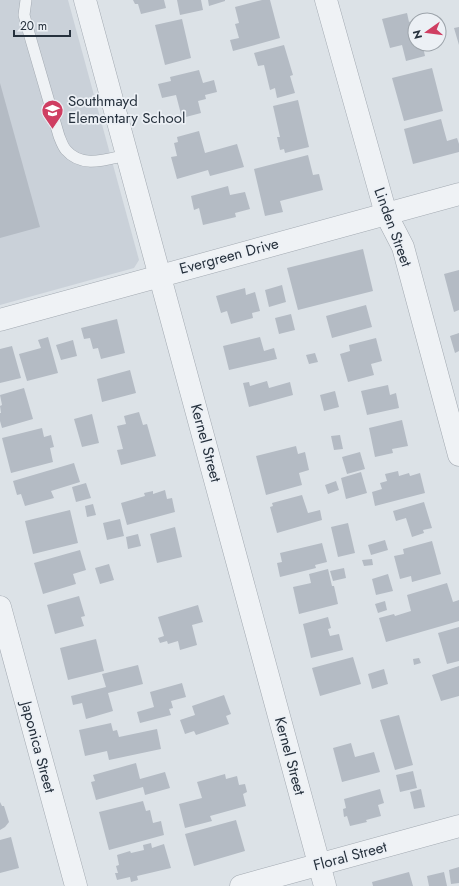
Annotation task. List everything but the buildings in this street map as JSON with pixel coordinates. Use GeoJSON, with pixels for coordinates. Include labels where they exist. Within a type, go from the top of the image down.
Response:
{"type":"FeatureCollection","features":[{"type":"Feature","properties":{"kind":"street","name":"Kernel Street"},"geometry":{"type":"LineString","coordinates":[[85,0],[325,886]]}},
{"type":"Feature","properties":{"kind":"street","name":"Linden Street"},"geometry":{"type":"LineString","coordinates":[[326,0],[386,214],[403,247],[459,455]]}},
{"type":"Feature","properties":{"kind":"street","name":"Evergreen Drive"},"geometry":{"type":"LineString","coordinates":[[0,320],[459,194]]}},
{"type":"Feature","properties":{"kind":"street","name":"Japonica Street"},"geometry":{"type":"LineString","coordinates":[[0,607],[76,886]]}},
{"type":"Feature","properties":{"kind":"street","name":"Floral Street"},"geometry":{"type":"LineString","coordinates":[[241,886],[459,826]]}},
{"type":"Feature","properties":{"kind":"lane"},"geometry":{"type":"LineString","coordinates":[[26,0],[24,15],[58,136],[65,150],[76,158],[90,162],[127,155]]}},
{"type":"Feature","properties":{"kind":"shaded area","name":"Southmayd Elementary School"},"geometry":{"type":"Polygon","coordinates":[[[0,0],[68,0],[139,260],[134,268],[0,305],[0,0]]]}},
{"type":"Feature","properties":{"kind":"place","name":"Southmayd Elementary School"},"geometry":{"type":"Point","coordinates":[52,130]}}]}
